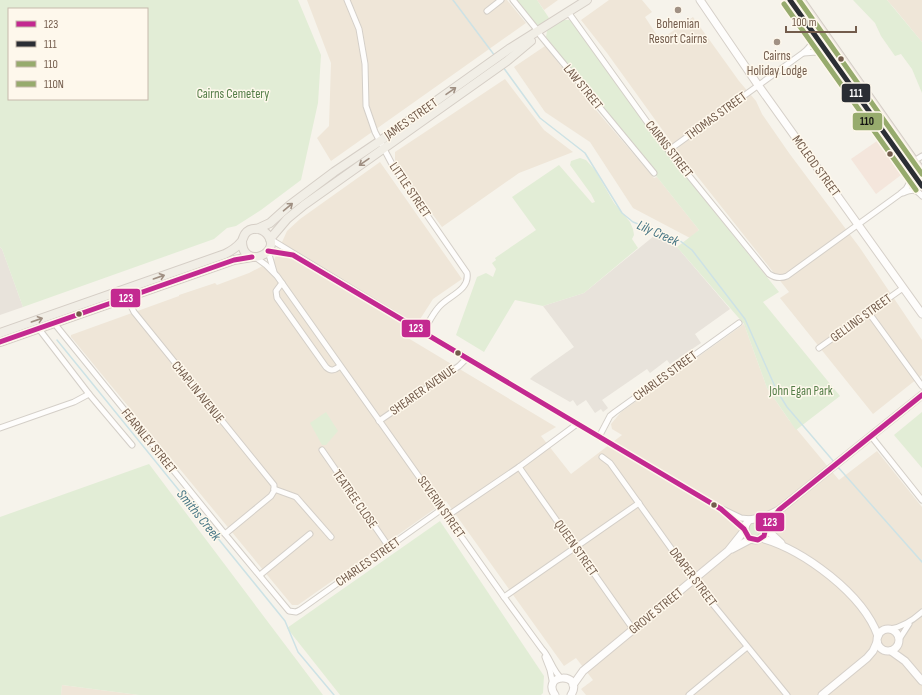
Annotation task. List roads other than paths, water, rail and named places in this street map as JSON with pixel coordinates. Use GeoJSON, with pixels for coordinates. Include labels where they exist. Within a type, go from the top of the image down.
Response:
{"type":"FeatureCollection","features":[{"type":"Feature","properties":{"kind":"highway"},"geometry":{"type":"LineString","coordinates":[[790,0],[848,82],[918,174]]}},
{"type":"Feature","properties":{"kind":"highway"},"geometry":{"type":"LineString","coordinates":[[800,0],[914,161],[922,186]]}},
{"type":"Feature","properties":{"kind":"main road","name":"JAMES STREET"},"geometry":{"type":"LineString","coordinates":[[257,229],[270,223],[290,205],[334,172],[504,58],[582,0]]}},
{"type":"Feature","properties":{"kind":"main road","name":"JAMES STREET"},"geometry":{"type":"LineString","coordinates":[[571,9],[587,0]]}},
{"type":"Feature","properties":{"kind":"main road","name":"JAMES STREET"},"geometry":{"type":"LineString","coordinates":[[270,239],[284,222],[296,211],[383,149],[496,63]]}},
{"type":"Feature","properties":{"kind":"main road"},"geometry":{"type":"LineString","coordinates":[[0,332],[225,254],[233,250],[242,241],[247,232],[257,229],[264,231],[270,239],[268,251],[262,256],[238,258],[0,342]]}},
{"type":"Feature","properties":{"kind":"main road"},"geometry":{"type":"LineString","coordinates":[[242,241],[242,246],[245,252],[253,257]]}},
{"type":"Feature","properties":{"kind":"street","name":"LITTLE STREET"},"geometry":{"type":"LineString","coordinates":[[347,0],[357,22],[362,44],[365,69],[366,109],[383,149],[467,274],[463,287],[438,308],[423,332]]}},
{"type":"Feature","properties":{"kind":"street"},"geometry":{"type":"LineString","coordinates":[[487,11],[500,0]]}},
{"type":"Feature","properties":{"kind":"street","name":"LAW STREET"},"geometry":{"type":"LineString","coordinates":[[513,0],[654,173]]}},
{"type":"Feature","properties":{"kind":"street","name":"MCLEOD STREET"},"geometry":{"type":"LineString","coordinates":[[696,0],[711,17]]}},
{"type":"Feature","properties":{"kind":"street","name":"MCLEOD STREET"},"geometry":{"type":"LineString","coordinates":[[700,0],[758,86],[922,314]]}},
{"type":"Feature","properties":{"kind":"street","name":"CAIRNS STREET"},"geometry":{"type":"LineString","coordinates":[[571,9],[669,150],[769,274],[778,278],[787,276],[858,224]]}},
{"type":"Feature","properties":{"kind":"street","name":"THOMAS STREET"},"geometry":{"type":"LineString","coordinates":[[669,150],[803,53],[813,43],[813,32]]}},
{"type":"Feature","properties":{"kind":"street"},"geometry":{"type":"LineString","coordinates":[[803,53],[819,52],[823,54],[835,72],[848,82]]}},
{"type":"Feature","properties":{"kind":"street"},"geometry":{"type":"LineString","coordinates":[[922,156],[914,161],[922,166]]}},
{"type":"Feature","properties":{"kind":"street"},"geometry":{"type":"LineString","coordinates":[[858,224],[906,189],[918,174]]}},
{"type":"Feature","properties":{"kind":"street"},"geometry":{"type":"LineString","coordinates":[[900,194],[912,190],[918,191],[922,196]]}},
{"type":"Feature","properties":{"kind":"street"},"geometry":{"type":"LineString","coordinates":[[270,239],[423,332],[721,509],[741,518],[754,519],[763,522],[766,528],[784,546],[827,573],[850,594],[872,620],[896,632],[900,640],[901,650],[906,662],[922,682]]}},
{"type":"Feature","properties":{"kind":"street"},"geometry":{"type":"LineString","coordinates":[[268,251],[293,254]]}},
{"type":"Feature","properties":{"kind":"street","name":"SEVERIN STREET"},"geometry":{"type":"LineString","coordinates":[[268,251],[271,264],[277,276],[504,597],[547,654],[556,673],[563,678]]}},
{"type":"Feature","properties":{"kind":"street","name":"SEVERIN STREET"},"geometry":{"type":"LineString","coordinates":[[253,257],[266,265],[277,276]]}},
{"type":"Feature","properties":{"kind":"street"},"geometry":{"type":"LineString","coordinates":[[282,283],[276,288],[275,293],[281,304],[328,370],[334,370],[340,366]]}},
{"type":"Feature","properties":{"kind":"street","name":"GELLING STREET"},"geometry":{"type":"LineString","coordinates":[[819,348],[903,288]]}},
{"type":"Feature","properties":{"kind":"street","name":"CHAPLIN AVENUE"},"geometry":{"type":"LineString","coordinates":[[123,289],[134,312],[273,483],[273,491]]}},
{"type":"Feature","properties":{"kind":"street"},"geometry":{"type":"LineString","coordinates":[[869,313],[922,386]]}},
{"type":"Feature","properties":{"kind":"street","name":"FEARNLEY STREET"},"geometry":{"type":"LineString","coordinates":[[54,323],[260,575],[286,609],[292,612]]}},
{"type":"Feature","properties":{"kind":"street","name":"CHARLES STREET"},"geometry":{"type":"LineString","coordinates":[[600,437],[610,416],[739,323]]}},
{"type":"Feature","properties":{"kind":"street","name":"FEARNLEY STREET"},"geometry":{"type":"LineString","coordinates":[[39,329],[89,394],[132,445]]}},
{"type":"Feature","properties":{"kind":"street","name":"SHEARER AVENUE"},"geometry":{"type":"LineString","coordinates":[[380,421],[458,366],[467,358]]}},
{"type":"Feature","properties":{"kind":"street"},"geometry":{"type":"LineString","coordinates":[[0,428],[74,402],[89,394]]}},
{"type":"Feature","properties":{"kind":"street"},"geometry":{"type":"LineString","coordinates":[[744,530],[746,523],[754,519],[765,517],[779,510],[838,461],[922,395]]}},
{"type":"Feature","properties":{"kind":"street"},"geometry":{"type":"LineString","coordinates":[[447,516],[577,424]]}},
{"type":"Feature","properties":{"kind":"street"},"geometry":{"type":"LineString","coordinates":[[870,436],[922,500]]}},
{"type":"Feature","properties":{"kind":"street","name":"TEATREE CLOSE"},"geometry":{"type":"LineString","coordinates":[[322,450],[389,547]]}},
{"type":"Feature","properties":{"kind":"street","name":"DRAPER STREET"},"geometry":{"type":"LineString","coordinates":[[602,457],[610,463],[693,580],[787,695]]}},
{"type":"Feature","properties":{"kind":"street","name":"QUEEN STREET"},"geometry":{"type":"LineString","coordinates":[[518,467],[633,629]]}},
{"type":"Feature","properties":{"kind":"street"},"geometry":{"type":"LineString","coordinates":[[225,534],[273,491],[296,497],[331,537]]}},
{"type":"Feature","properties":{"kind":"street"},"geometry":{"type":"LineString","coordinates":[[504,597],[639,504]]}},
{"type":"Feature","properties":{"kind":"street","name":"CHARLES STREET"},"geometry":{"type":"LineString","coordinates":[[292,612],[300,610],[442,509]]}},
{"type":"Feature","properties":{"kind":"street"},"geometry":{"type":"LineString","coordinates":[[721,509],[744,530],[747,536],[756,540],[764,536],[766,528],[779,510]]}},
{"type":"Feature","properties":{"kind":"street","name":"GROVE STREET"},"geometry":{"type":"LineString","coordinates":[[728,551],[744,530]]}},
{"type":"Feature","properties":{"kind":"street"},"geometry":{"type":"LineString","coordinates":[[260,575],[310,534]]}},
{"type":"Feature","properties":{"kind":"street"},"geometry":{"type":"LineString","coordinates":[[761,538],[784,546]]}},
{"type":"Feature","properties":{"kind":"street","name":"GROVE STREET"},"geometry":{"type":"LineString","coordinates":[[552,691],[557,679],[583,671],[728,551],[751,539]]}},
{"type":"Feature","properties":{"kind":"street"},"geometry":{"type":"LineString","coordinates":[[822,695],[867,658],[873,651],[882,631],[899,628],[910,622],[922,612]]}},
{"type":"Feature","properties":{"kind":"street"},"geometry":{"type":"LineString","coordinates":[[872,620],[880,648],[906,662]]}},
{"type":"Feature","properties":{"kind":"street"},"geometry":{"type":"LineString","coordinates":[[867,658],[897,648],[910,622]]}},
{"type":"Feature","properties":{"kind":"street"},"geometry":{"type":"LineString","coordinates":[[689,695],[747,647]]}},
{"type":"Feature","properties":{"kind":"street","name":"SEVERIN STREET"},"geometry":{"type":"LineString","coordinates":[[542,649],[549,664],[552,691]]}},
{"type":"Feature","properties":{"kind":"street","name":"GROVE STREET"},"geometry":{"type":"LineString","coordinates":[[574,691],[583,671]]}},
{"type":"Feature","properties":{"kind":"street"},"geometry":{"type":"LineString","coordinates":[[563,678],[570,680],[574,691]]}},
{"type":"Feature","properties":{"kind":"waterway","name":"Lily Creek"},"geometry":{"type":"LineString","coordinates":[[453,0],[495,56]]}},
{"type":"Feature","properties":{"kind":"waterway","name":"Lily Creek"},"geometry":{"type":"LineString","coordinates":[[503,67],[540,118],[585,153],[622,213],[633,222],[679,240],[692,250],[745,319],[777,391],[787,407],[835,463]]}},
{"type":"Feature","properties":{"kind":"waterway","name":"Smiths Creek"},"geometry":{"type":"LineString","coordinates":[[57,340],[285,621],[298,652],[334,695]]}},
{"type":"Feature","properties":{"kind":"waterway"},"geometry":{"type":"LineString","coordinates":[[837,466],[922,562]]}},
{"type":"Feature","properties":{"kind":"place","name":"Bohemian Resort Cairns"},"geometry":{"type":"Point","coordinates":[678,10]}},
{"type":"Feature","properties":{"kind":"place","name":"Cairns Holiday Lodge"},"geometry":{"type":"Point","coordinates":[777,42]}},
{"type":"Feature","properties":{"kind":"park label","name":"Cairns Cemetery"},"geometry":{"type":"Point","coordinates":[233,94]}},
{"type":"Feature","properties":{"kind":"park label","name":"John Egan Park"},"geometry":{"type":"Point","coordinates":[801,391]}}]}
